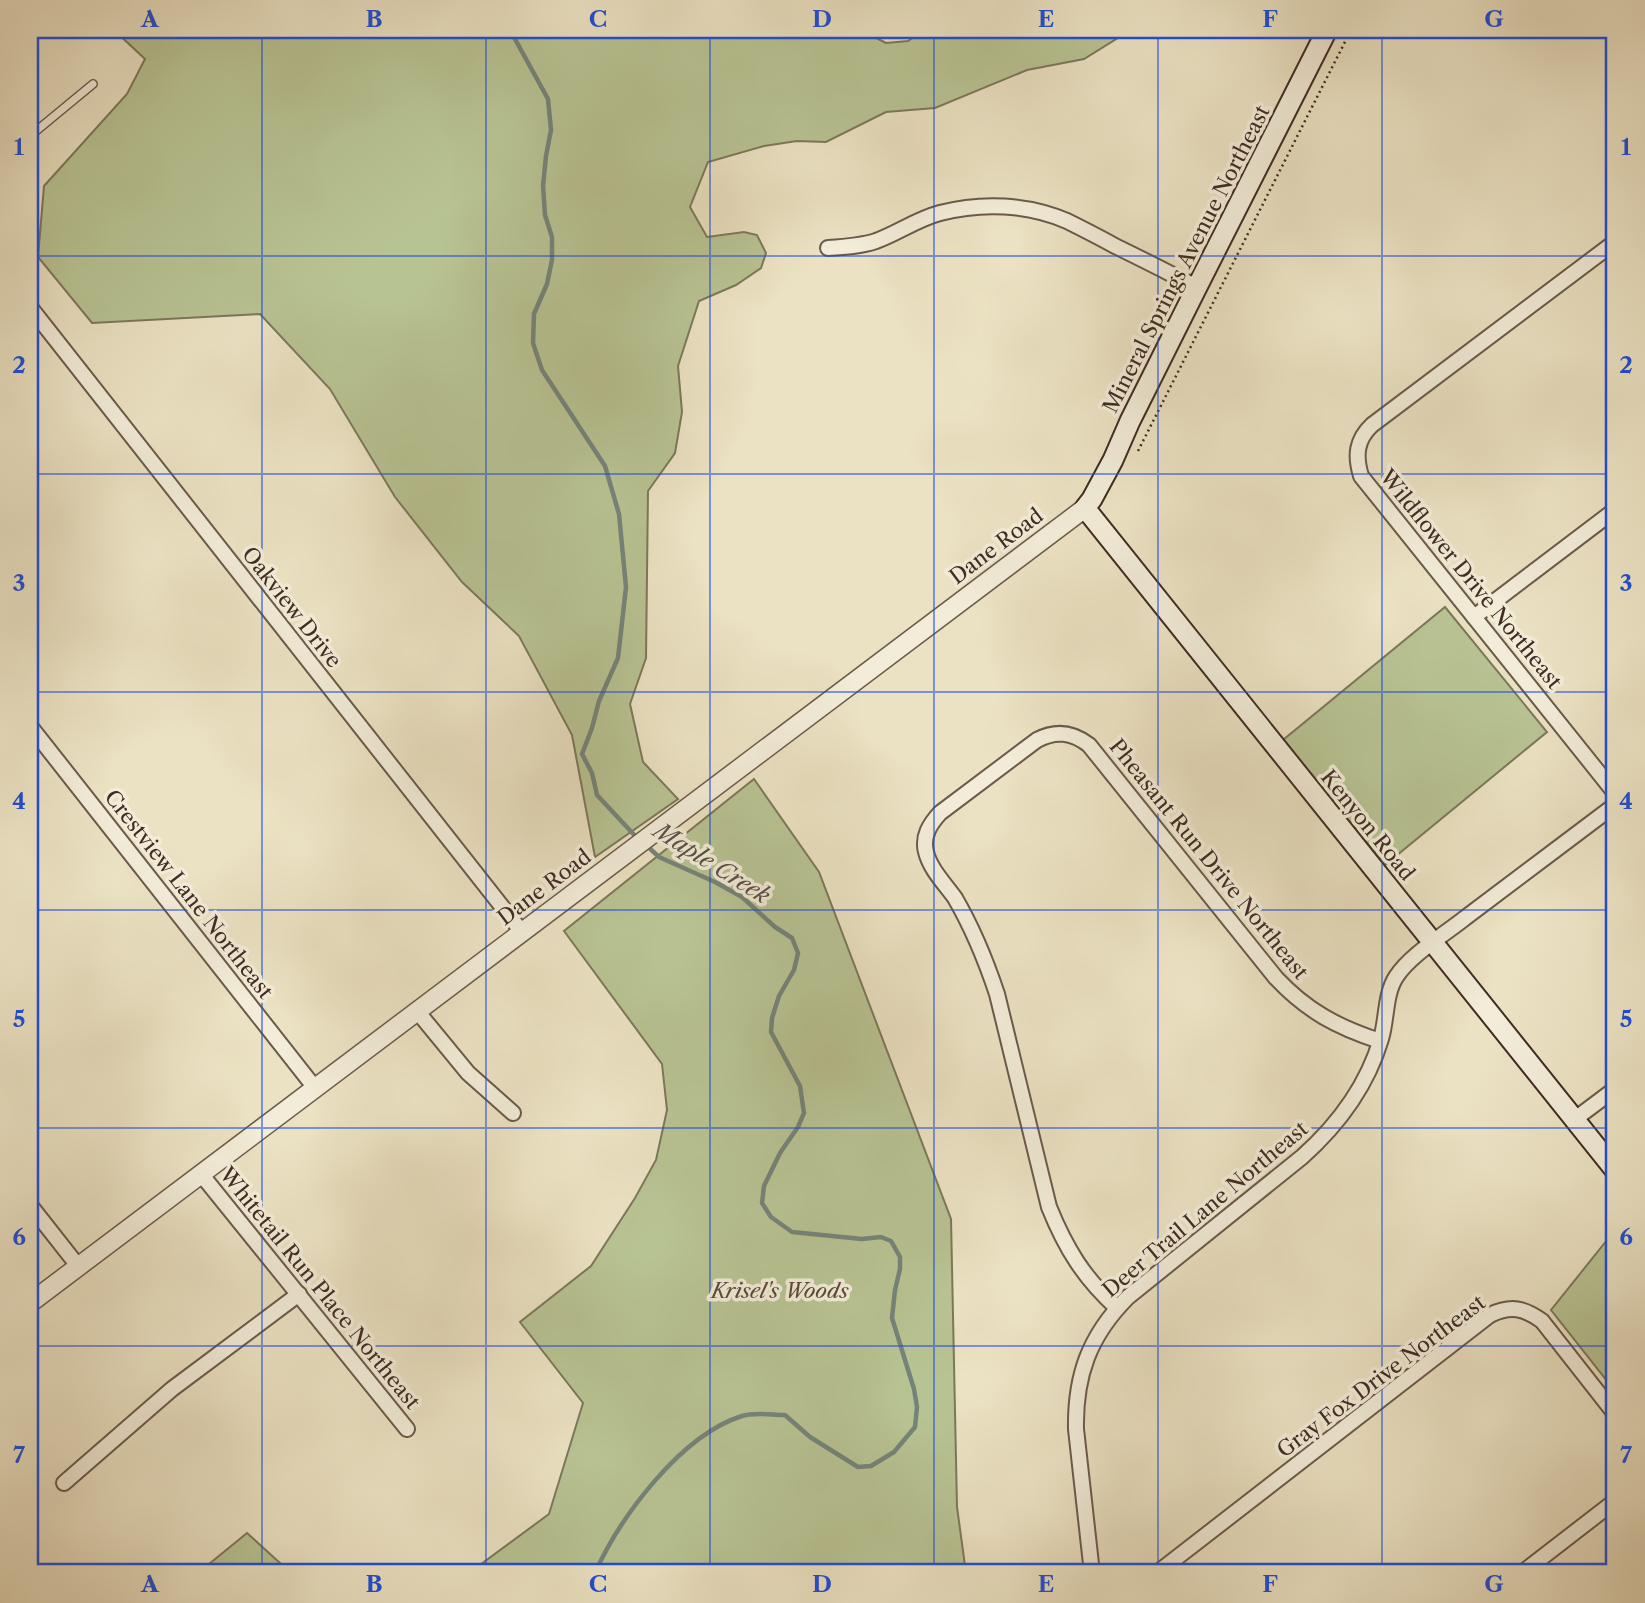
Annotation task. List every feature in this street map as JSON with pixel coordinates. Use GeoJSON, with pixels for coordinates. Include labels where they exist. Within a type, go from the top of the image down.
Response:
{"type":"FeatureCollection","features":[{"type":"Feature","properties":{"kind":"main road","name":"Mineral Springs Avenue Northeast"},"geometry":{"type":"LineString","coordinates":[[1084,508],[1092,499],[1113,460],[1130,421],[1327,30]]}},
{"type":"Feature","properties":{"kind":"main road","name":"Kenyon Road"},"geometry":{"type":"LineString","coordinates":[[1084,508],[1615,1170]]}},
{"type":"Feature","properties":{"kind":"street"},"geometry":{"type":"LineString","coordinates":[[828,248],[853,247],[878,240],[938,213],[989,205],[1015,207],[1041,212],[1065,221],[1197,287]]}},
{"type":"Feature","properties":{"kind":"street","name":"Wildflower Drive Northeast"},"geometry":{"type":"LineString","coordinates":[[1615,242],[1372,425],[1361,439],[1357,450],[1361,475],[1615,793]]}},
{"type":"Feature","properties":{"kind":"street","name":"Oakview Drive"},"geometry":{"type":"LineString","coordinates":[[30,307],[522,932]]}},
{"type":"Feature","properties":{"kind":"street","name":"Dane Road"},"geometry":{"type":"LineString","coordinates":[[30,1303],[1084,508]]}},
{"type":"Feature","properties":{"kind":"street"},"geometry":{"type":"LineString","coordinates":[[1474,617],[1615,510]]}},
{"type":"Feature","properties":{"kind":"street","name":"Crestview Lane Northeast"},"geometry":{"type":"LineString","coordinates":[[30,726],[315,1088]]}},
{"type":"Feature","properties":{"kind":"street","name":"Pheasant Run Drive Northeast"},"geometry":{"type":"LineString","coordinates":[[1117,1308],[1075,1261],[1053,1216],[986,960],[972,928],[929,862],[925,850],[925,841],[932,822],[940,813],[1037,740],[1059,733],[1080,738],[1089,745],[1289,992],[1313,1012],[1335,1025],[1380,1041]]}},
{"type":"Feature","properties":{"kind":"street","name":"Deer Trail Lane Northeast"},"geometry":{"type":"LineString","coordinates":[[1092,1573],[1075,1407],[1080,1377],[1092,1344],[1103,1325],[1128,1297],[1320,1142],[1341,1118],[1369,1070],[1380,1041],[1390,993],[1395,979],[1404,967],[1615,805]]}},
{"type":"Feature","properties":{"kind":"street"},"geometry":{"type":"LineString","coordinates":[[417,1011],[468,1073],[513,1113]]}},
{"type":"Feature","properties":{"kind":"street"},"geometry":{"type":"LineString","coordinates":[[1575,1119],[1615,1089]]}},
{"type":"Feature","properties":{"kind":"street","name":"Whitetail Run Place Northeast"},"geometry":{"type":"LineString","coordinates":[[201,1174],[407,1429]]}},
{"type":"Feature","properties":{"kind":"street"},"geometry":{"type":"LineString","coordinates":[[30,1205],[78,1266]]}},
{"type":"Feature","properties":{"kind":"street"},"geometry":{"type":"LineString","coordinates":[[64,1483],[172,1389],[299,1294]]}},
{"type":"Feature","properties":{"kind":"street","name":"Gray Fox Drive Northeast"},"geometry":{"type":"LineString","coordinates":[[1157,1573],[1490,1315],[1499,1311],[1518,1309],[1531,1313],[1542,1321],[1615,1414]]}},
{"type":"Feature","properties":{"kind":"street"},"geometry":{"type":"LineString","coordinates":[[1522,1573],[1615,1501]]}},
{"type":"Feature","properties":{"kind":"lane"},"geometry":{"type":"LineString","coordinates":[[30,136],[93,84]]}},
{"type":"Feature","properties":{"kind":"path"},"geometry":{"type":"LineString","coordinates":[[1133,461],[1351,30]]}},
{"type":"Feature","properties":{"kind":"green space"},"geometry":{"type":"Polygon","coordinates":[[[111,30],[872,30],[876,38],[886,43],[908,41],[924,30],[1124,30],[1121,36],[1084,59],[1027,70],[935,108],[886,112],[826,142],[797,141],[764,146],[708,162],[690,207],[707,237],[744,232],[757,235],[766,253],[761,268],[736,285],[699,301],[678,366],[682,412],[675,453],[648,491],[646,658],[630,704],[643,762],[678,799],[595,857],[572,735],[519,636],[462,582],[395,497],[330,389],[260,314],[92,323],[38,257],[44,186],[127,94],[145,59],[111,30]]]}},
{"type":"Feature","properties":{"kind":"green space"},"geometry":{"type":"Polygon","coordinates":[[[1445,607],[1547,732],[1385,865],[1283,740],[1445,607]]]}},
{"type":"Feature","properties":{"kind":"green space","name":"Krisel's Woods"},"geometry":{"type":"Polygon","coordinates":[[[754,779],[819,872],[951,1219],[957,1507],[966,1573],[469,1573],[549,1514],[583,1403],[520,1322],[591,1266],[656,1160],[667,1110],[662,1064],[564,931],[754,779]]]}},
{"type":"Feature","properties":{"kind":"green space"},"geometry":{"type":"Polygon","coordinates":[[[1615,1230],[1615,1391],[1551,1310],[1615,1230]]]}},
{"type":"Feature","properties":{"kind":"green space"},"geometry":{"type":"Polygon","coordinates":[[[247,1533],[291,1573],[198,1573],[247,1533]]]}},
{"type":"Feature","properties":{"kind":"waterway","name":"Maple Creek"},"geometry":{"type":"LineString","coordinates":[[510,30],[548,99],[551,130],[543,186],[545,215],[552,237],[552,260],[547,284],[534,314],[533,343],[542,370],[605,466],[619,514],[626,587],[618,658],[599,701],[582,754],[592,773],[597,795],[638,839]]}},
{"type":"Feature","properties":{"kind":"waterway","name":"Maple Creek"},"geometry":{"type":"LineString","coordinates":[[595,1573],[620,1528],[655,1481],[675,1459],[719,1426],[747,1415],[785,1415],[810,1437],[858,1467],[871,1466],[894,1452],[915,1427],[917,1407],[892,1318],[900,1257],[891,1241],[881,1237],[862,1239],[792,1232],[771,1217],[762,1203],[764,1186],[804,1113],[800,1086],[771,1032],[779,996],[794,970],[798,953],[792,938],[775,927],[742,897],[659,857],[645,844]]}}]}
